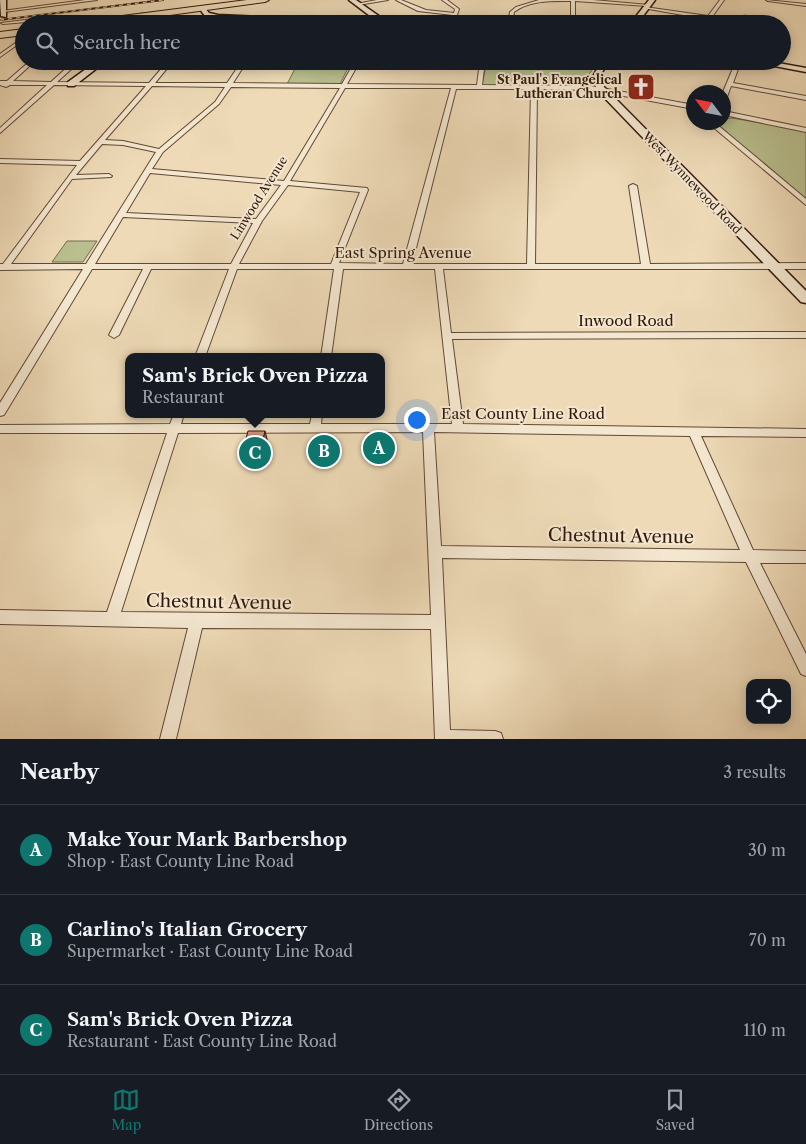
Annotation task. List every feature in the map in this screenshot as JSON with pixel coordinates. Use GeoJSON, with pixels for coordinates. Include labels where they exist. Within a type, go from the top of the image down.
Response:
{"type":"FeatureCollection","features":[{"type":"Feature","properties":{"kind":"highway"},"geometry":{"type":"LineString","coordinates":[[168,15],[202,8],[265,0]]}},
{"type":"Feature","properties":{"kind":"highway"},"geometry":{"type":"LineString","coordinates":[[2,34],[15,33]]}},
{"type":"Feature","properties":{"kind":"street"},"geometry":{"type":"LineString","coordinates":[[2,0],[2,34]]}},
{"type":"Feature","properties":{"kind":"street"},"geometry":{"type":"LineString","coordinates":[[18,15],[95,0]]}},
{"type":"Feature","properties":{"kind":"street"},"geometry":{"type":"LineString","coordinates":[[355,2],[386,0]]}},
{"type":"Feature","properties":{"kind":"street"},"geometry":{"type":"LineString","coordinates":[[398,0],[422,12],[456,14],[457,9],[444,0]]}},
{"type":"Feature","properties":{"kind":"street"},"geometry":{"type":"LineString","coordinates":[[573,0],[573,15]]}},
{"type":"Feature","properties":{"kind":"street"},"geometry":{"type":"LineString","coordinates":[[512,15],[512,12],[520,5],[573,0],[648,5],[695,15]]}},
{"type":"Feature","properties":{"kind":"street"},"geometry":{"type":"LineString","coordinates":[[711,15],[722,0]]}},
{"type":"Feature","properties":{"kind":"street"},"geometry":{"type":"LineString","coordinates":[[768,0],[806,5]]}},
{"type":"Feature","properties":{"kind":"street"},"geometry":{"type":"LineString","coordinates":[[355,2],[374,15]]}},
{"type":"Feature","properties":{"kind":"street"},"geometry":{"type":"LineString","coordinates":[[640,15],[648,5]]}},
{"type":"Feature","properties":{"kind":"street"},"geometry":{"type":"LineString","coordinates":[[202,8],[207,15]]}},
{"type":"Feature","properties":{"kind":"street"},"geometry":{"type":"LineString","coordinates":[[3,18],[15,16]]}},
{"type":"Feature","properties":{"kind":"street"},"geometry":{"type":"LineString","coordinates":[[3,18],[15,18]]}},
{"type":"Feature","properties":{"kind":"street"},"geometry":{"type":"LineString","coordinates":[[0,56],[15,45]]}},
{"type":"Feature","properties":{"kind":"street"},"geometry":{"type":"LineString","coordinates":[[791,68],[806,70]]}},
{"type":"Feature","properties":{"kind":"street"},"geometry":{"type":"LineString","coordinates":[[0,90],[23,70]]}},
{"type":"Feature","properties":{"kind":"street"},"geometry":{"type":"LineString","coordinates":[[0,131],[67,70]]}},
{"type":"Feature","properties":{"kind":"street"},"geometry":{"type":"LineString","coordinates":[[71,84],[90,70]]}},
{"type":"Feature","properties":{"kind":"street"},"geometry":{"type":"LineString","coordinates":[[3,267],[81,163],[162,70]]}},
{"type":"Feature","properties":{"kind":"street"},"geometry":{"type":"LineString","coordinates":[[0,412],[160,151],[218,103],[240,70]]}},
{"type":"Feature","properties":{"kind":"street","name":"Linwood Avenue"},"geometry":{"type":"LineString","coordinates":[[201,353],[234,266],[258,222],[286,183],[353,70]]}},
{"type":"Feature","properties":{"kind":"street"},"geometry":{"type":"LineString","coordinates":[[479,87],[482,70]]}},
{"type":"Feature","properties":{"kind":"street"},"geometry":{"type":"LineString","coordinates":[[599,70],[596,74],[596,82],[600,88]]}},
{"type":"Feature","properties":{"kind":"street"},"geometry":{"type":"LineString","coordinates":[[735,70],[730,84],[806,98]]}},
{"type":"Feature","properties":{"kind":"street"},"geometry":{"type":"LineString","coordinates":[[0,83],[600,88],[686,105]]}},
{"type":"Feature","properties":{"kind":"street"},"geometry":{"type":"LineString","coordinates":[[407,266],[454,86]]}},
{"type":"Feature","properties":{"kind":"street"},"geometry":{"type":"LineString","coordinates":[[531,267],[534,87]]}},
{"type":"Feature","properties":{"kind":"street","name":"West Wynnewood Road"},"geometry":{"type":"LineString","coordinates":[[600,88],[806,299]]}},
{"type":"Feature","properties":{"kind":"street"},"geometry":{"type":"LineString","coordinates":[[731,116],[806,130]]}},
{"type":"Feature","properties":{"kind":"street"},"geometry":{"type":"LineString","coordinates":[[719,130],[806,203]]}},
{"type":"Feature","properties":{"kind":"street"},"geometry":{"type":"LineString","coordinates":[[101,142],[122,143],[160,151]]}},
{"type":"Feature","properties":{"kind":"street"},"geometry":{"type":"LineString","coordinates":[[0,161],[81,163]]}},
{"type":"Feature","properties":{"kind":"street"},"geometry":{"type":"LineString","coordinates":[[149,171],[364,190],[336,266],[326,353]]}},
{"type":"Feature","properties":{"kind":"street"},"geometry":{"type":"LineString","coordinates":[[70,177],[110,176]]}},
{"type":"Feature","properties":{"kind":"street"},"geometry":{"type":"LineString","coordinates":[[633,186],[646,267]]}},
{"type":"Feature","properties":{"kind":"street"},"geometry":{"type":"LineString","coordinates":[[121,215],[258,222]]}},
{"type":"Feature","properties":{"kind":"street"},"geometry":{"type":"LineString","coordinates":[[114,335],[149,266]]}},
{"type":"Feature","properties":{"kind":"street","name":"East Spring Avenue"},"geometry":{"type":"LineString","coordinates":[[3,267],[806,266]]}},
{"type":"Feature","properties":{"kind":"street"},"geometry":{"type":"LineString","coordinates":[[439,267],[458,428]]}},
{"type":"Feature","properties":{"kind":"street","name":"Inwood Road"},"geometry":{"type":"LineString","coordinates":[[447,336],[806,335]]}},
{"type":"Feature","properties":{"kind":"street"},"geometry":{"type":"LineString","coordinates":[[112,619],[179,418]]}},
{"type":"Feature","properties":{"kind":"street"},"geometry":{"type":"LineString","coordinates":[[315,429],[316,418]]}},
{"type":"Feature","properties":{"kind":"street"},"geometry":{"type":"LineString","coordinates":[[428,428],[436,552],[437,622],[443,739],[495,739]]}},
{"type":"Feature","properties":{"kind":"street","name":"East County Line Road"},"geometry":{"type":"LineString","coordinates":[[0,429],[458,428],[806,433]]}},
{"type":"Feature","properties":{"kind":"street"},"geometry":{"type":"LineString","coordinates":[[693,431],[750,557],[806,669]]}},
{"type":"Feature","properties":{"kind":"street","name":"Chestnut Avenue"},"geometry":{"type":"LineString","coordinates":[[436,552],[806,557]]}},
{"type":"Feature","properties":{"kind":"street","name":"Chestnut Avenue"},"geometry":{"type":"LineString","coordinates":[[0,617],[197,621],[437,622]]}},
{"type":"Feature","properties":{"kind":"street"},"geometry":{"type":"LineString","coordinates":[[168,739],[197,621]]}},
{"type":"Feature","properties":{"kind":"green space"},"geometry":{"type":"Polygon","coordinates":[[[294,70],[347,70],[340,84],[287,84],[294,70]]]}},
{"type":"Feature","properties":{"kind":"green space"},"geometry":{"type":"Polygon","coordinates":[[[485,70],[592,70],[589,74],[590,84],[587,86],[482,85],[485,70]]]}},
{"type":"Feature","properties":{"kind":"green space"},"geometry":{"type":"Polygon","coordinates":[[[731,118],[806,131],[806,200],[723,130],[731,130],[731,118]]]}},
{"type":"Feature","properties":{"kind":"green space"},"geometry":{"type":"Polygon","coordinates":[[[67,241],[97,241],[83,262],[52,262],[67,241]]]}},
{"type":"Feature","properties":{"kind":"building"},"geometry":{"type":"Polygon","coordinates":[[[248,431],[265,431],[258,459],[241,458],[248,431]]]}},
{"type":"Feature","properties":{"kind":"railway"},"geometry":{"type":"LineString","coordinates":[[41,15],[163,0]]}},
{"type":"Feature","properties":{"kind":"railway"},"geometry":{"type":"LineString","coordinates":[[0,20],[15,18]]}},
{"type":"Feature","properties":{"kind":"place","name":"St Paul's Evangelical Lutheran Church"},"geometry":{"type":"Point","coordinates":[641,87]}},
{"type":"Feature","properties":{"kind":"place","name":"Make Your Mark Barbershop"},"geometry":{"type":"Point","coordinates":[379,448]}},
{"type":"Feature","properties":{"kind":"place","name":"Carlino's Italian Grocery"},"geometry":{"type":"Point","coordinates":[324,451]}},
{"type":"Feature","properties":{"kind":"place","name":"Sam's Brick Oven Pizza"},"geometry":{"type":"Point","coordinates":[255,453]}}]}
